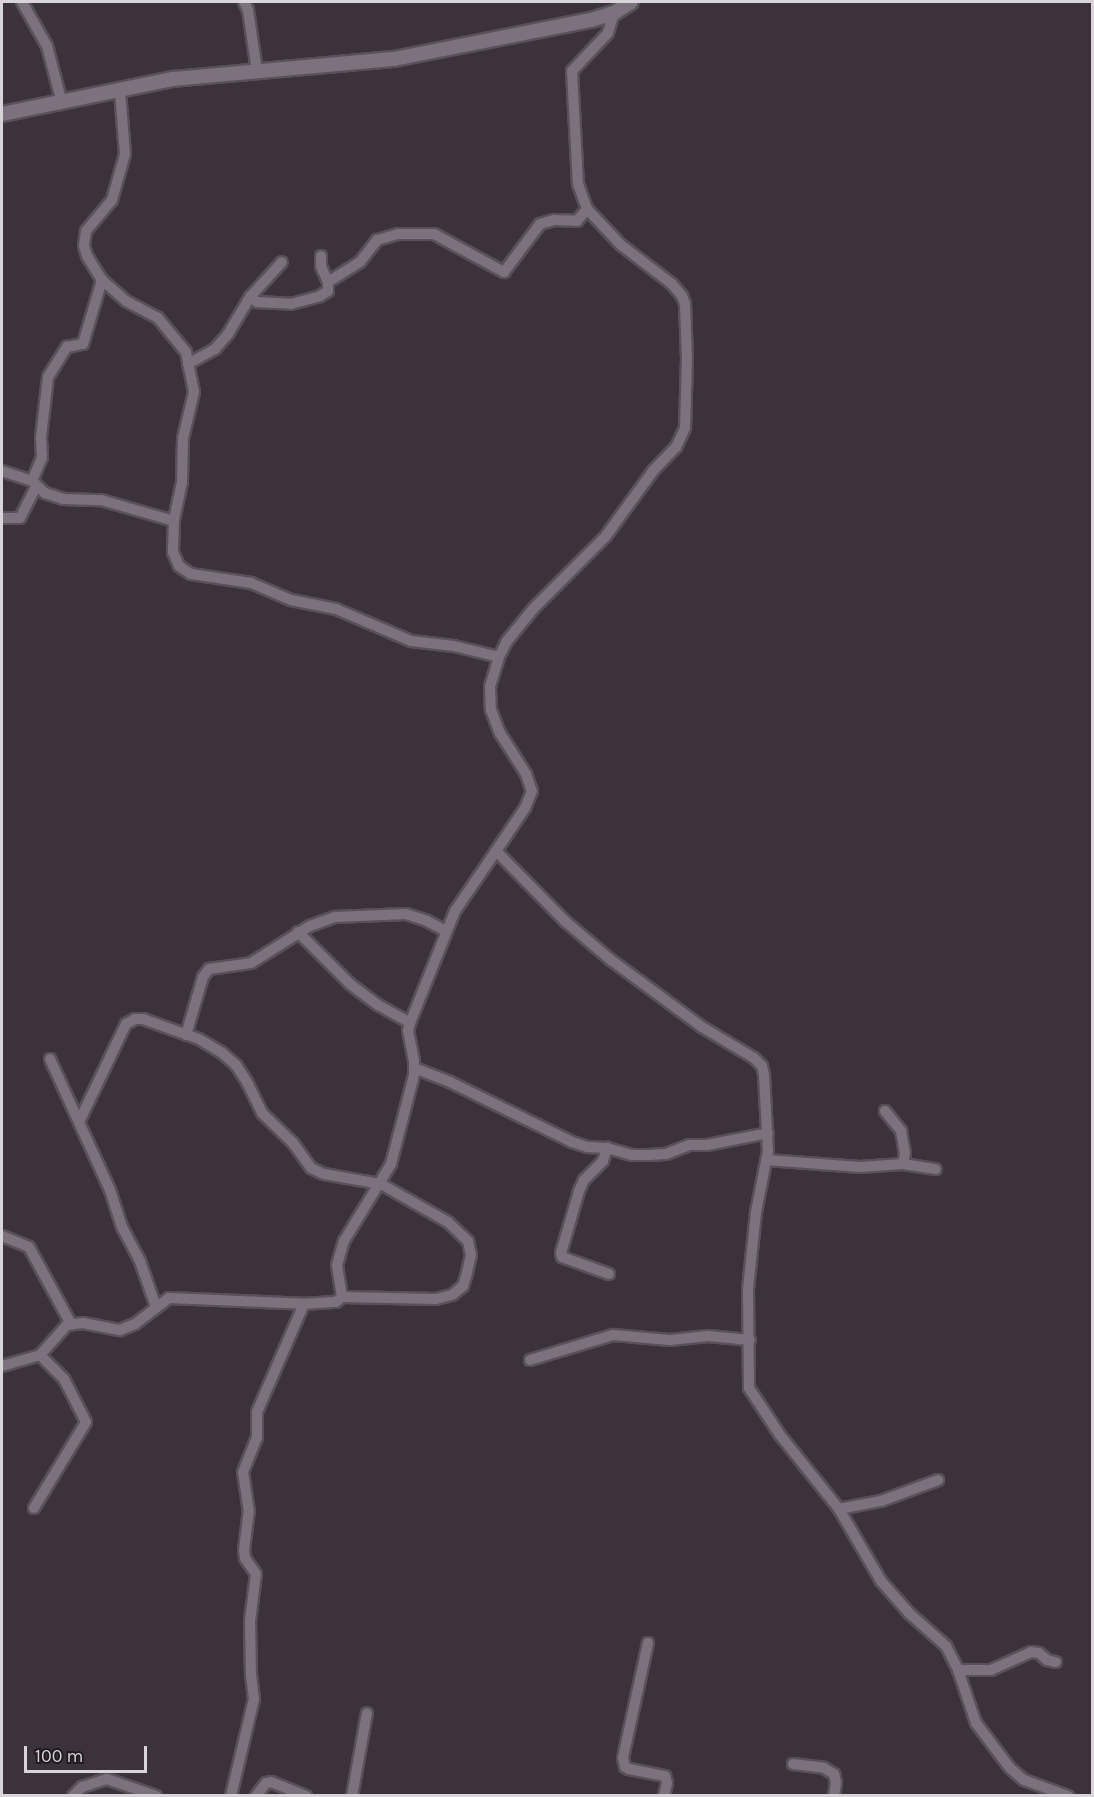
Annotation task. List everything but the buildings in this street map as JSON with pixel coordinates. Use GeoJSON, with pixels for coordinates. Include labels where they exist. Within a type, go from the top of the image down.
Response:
{"type":"FeatureCollection","features":[{"type":"Feature","properties":{"kind":"main road"},"geometry":{"type":"LineString","coordinates":[[2,114],[173,79],[394,59],[614,13],[632,2]]}},
{"type":"Feature","properties":{"kind":"street"},"geometry":{"type":"LineString","coordinates":[[22,2],[47,46],[62,103]]}},
{"type":"Feature","properties":{"kind":"street"},"geometry":{"type":"LineString","coordinates":[[244,2],[248,10],[256,71]]}},
{"type":"Feature","properties":{"kind":"street"},"geometry":{"type":"LineString","coordinates":[[342,1297],[338,1265],[344,1241],[361,1210],[381,1184],[391,1164],[414,1068],[409,1036],[410,1023],[427,986],[446,931],[476,876],[525,808],[532,791],[526,774],[500,733],[491,710],[490,687],[499,657],[507,640],[534,608],[606,536],[653,471],[676,447],[686,428],[687,358],[685,304],[682,296],[672,284],[621,244],[587,209],[576,168],[570,81],[576,64],[608,33],[614,13]]}},
{"type":"Feature","properties":{"kind":"street"},"geometry":{"type":"LineString","coordinates":[[120,91],[125,154],[112,200],[84,238],[87,256],[102,280],[126,301],[158,318],[182,347],[188,364],[193,398],[183,438],[182,482],[174,521],[173,552],[184,571],[251,583],[291,600],[336,609],[411,641],[454,646],[499,657]]}},
{"type":"Feature","properties":{"kind":"street"},"geometry":{"type":"LineString","coordinates":[[328,282],[360,262],[377,240],[398,234],[434,234],[504,272],[540,224],[554,220],[577,221],[587,209]]}},
{"type":"Feature","properties":{"kind":"street"},"geometry":{"type":"LineString","coordinates":[[250,297],[257,302],[291,304],[320,296],[328,291],[328,282],[321,266],[321,256]]}},
{"type":"Feature","properties":{"kind":"street"},"geometry":{"type":"LineString","coordinates":[[188,364],[215,349],[228,334],[250,297],[282,262]]}},
{"type":"Feature","properties":{"kind":"street"},"geometry":{"type":"LineString","coordinates":[[2,518],[20,518],[42,457],[41,437],[48,377],[67,347],[83,344],[102,280]]}},
{"type":"Feature","properties":{"kind":"street"},"geometry":{"type":"LineString","coordinates":[[2,471],[34,483],[45,493],[63,499],[101,500],[174,521]]}},
{"type":"Feature","properties":{"kind":"street"},"geometry":{"type":"LineString","coordinates":[[496,851],[566,921],[611,960],[695,1022],[758,1061],[764,1070],[768,1133],[767,1160],[756,1212],[748,1290],[750,1340],[747,1380],[753,1395],[780,1434],[839,1509],[881,1581],[909,1612],[941,1640],[958,1670],[976,1723],[1010,1768],[1024,1780],[1068,1796]]}},
{"type":"Feature","properties":{"kind":"street"},"geometry":{"type":"LineString","coordinates":[[186,1035],[203,977],[209,969],[251,963],[298,932],[335,917],[406,914],[446,931]]}},
{"type":"Feature","properties":{"kind":"street"},"geometry":{"type":"LineString","coordinates":[[298,932],[350,984],[378,1005],[410,1023]]}},
{"type":"Feature","properties":{"kind":"street"},"geometry":{"type":"LineString","coordinates":[[2,1366],[40,1355],[52,1345],[64,1327],[71,1324],[120,1330],[135,1324],[165,1300],[177,1297],[304,1304],[336,1302],[342,1297],[436,1299],[452,1295],[463,1286],[471,1255],[468,1241],[460,1231],[381,1184],[324,1174],[311,1168],[293,1143],[262,1113],[236,1065],[221,1052],[186,1035],[143,1019],[135,1019],[126,1024],[79,1122]]}},
{"type":"Feature","properties":{"kind":"street"},"geometry":{"type":"LineString","coordinates":[[50,1059],[110,1190],[122,1227],[140,1261],[156,1307]]}},
{"type":"Feature","properties":{"kind":"street"},"geometry":{"type":"LineString","coordinates":[[414,1068],[450,1082],[586,1147],[607,1148],[632,1155],[666,1154],[689,1145],[707,1145],[768,1133]]}},
{"type":"Feature","properties":{"kind":"street"},"geometry":{"type":"LineString","coordinates":[[885,1111],[901,1131],[903,1164]]}},
{"type":"Feature","properties":{"kind":"street"},"geometry":{"type":"LineString","coordinates":[[607,1148],[603,1161],[584,1180],[579,1191],[561,1253],[562,1257],[609,1274]]}},
{"type":"Feature","properties":{"kind":"street"},"geometry":{"type":"LineString","coordinates":[[767,1160],[860,1167],[903,1164],[936,1169]]}},
{"type":"Feature","properties":{"kind":"street"},"geometry":{"type":"LineString","coordinates":[[2,1236],[29,1247],[71,1324]]}},
{"type":"Feature","properties":{"kind":"street"},"geometry":{"type":"LineString","coordinates":[[231,1796],[254,1699],[250,1676],[250,1621],[256,1574],[245,1558],[249,1512],[243,1472],[257,1438],[258,1410],[304,1304]]}},
{"type":"Feature","properties":{"kind":"street"},"geometry":{"type":"LineString","coordinates":[[530,1360],[614,1335],[670,1340],[708,1336],[750,1340]]}},
{"type":"Feature","properties":{"kind":"street"},"geometry":{"type":"LineString","coordinates":[[34,1508],[86,1422],[64,1379],[40,1355]]}},
{"type":"Feature","properties":{"kind":"street"},"geometry":{"type":"LineString","coordinates":[[839,1509],[881,1501],[938,1480]]}},
{"type":"Feature","properties":{"kind":"street"},"geometry":{"type":"LineString","coordinates":[[648,1643],[623,1758],[629,1769],[665,1776],[667,1783],[664,1796]]}},
{"type":"Feature","properties":{"kind":"street"},"geometry":{"type":"LineString","coordinates":[[958,1670],[991,1671],[1031,1652],[1040,1653],[1047,1660],[1056,1662]]}},
{"type":"Feature","properties":{"kind":"street"},"geometry":{"type":"LineString","coordinates":[[352,1796],[367,1713]]}},
{"type":"Feature","properties":{"kind":"street"},"geometry":{"type":"LineString","coordinates":[[793,1764],[824,1768],[834,1774],[836,1783],[834,1796]]}},
{"type":"Feature","properties":{"kind":"street"},"geometry":{"type":"LineString","coordinates":[[73,1796],[82,1787],[107,1779],[156,1796]]}},
{"type":"Feature","properties":{"kind":"street"},"geometry":{"type":"LineString","coordinates":[[256,1796],[266,1783],[272,1782],[306,1796]]}}]}
